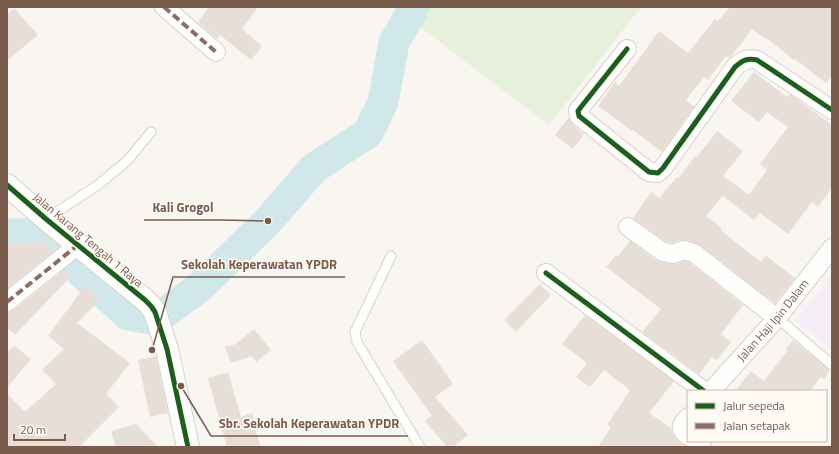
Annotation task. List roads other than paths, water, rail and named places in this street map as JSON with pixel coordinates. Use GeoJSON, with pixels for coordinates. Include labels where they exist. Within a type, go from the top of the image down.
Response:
{"type":"FeatureCollection","features":[{"type":"Feature","properties":{"kind":"street"},"geometry":{"type":"LineString","coordinates":[[164,7],[216,52]]}},
{"type":"Feature","properties":{"kind":"street"},"geometry":{"type":"LineString","coordinates":[[627,48],[578,111],[579,116],[649,172],[658,173],[663,168],[735,67],[740,62],[748,58],[757,60],[832,110]]}},
{"type":"Feature","properties":{"kind":"street","name":"Jalan Karang Tengah 1 Raya"},"geometry":{"type":"LineString","coordinates":[[7,185],[46,219],[67,254],[145,300],[151,306],[155,312],[166,349],[188,447]]}},
{"type":"Feature","properties":{"kind":"street"},"geometry":{"type":"LineString","coordinates":[[628,227],[663,252],[673,254],[684,250],[694,254],[777,318]]}},
{"type":"Feature","properties":{"kind":"street","name":"Jalan Haji Ipin Dalam"},"geometry":{"type":"LineString","coordinates":[[712,390],[777,318],[832,248]]}},
{"type":"Feature","properties":{"kind":"street"},"geometry":{"type":"LineString","coordinates":[[7,302],[67,254]]}},
{"type":"Feature","properties":{"kind":"street"},"geometry":{"type":"LineString","coordinates":[[546,273],[703,390]]}},
{"type":"Feature","properties":{"kind":"street"},"geometry":{"type":"LineString","coordinates":[[687,418],[681,427],[683,432],[687,435]]}},
{"type":"Feature","properties":{"kind":"lane"},"geometry":{"type":"LineString","coordinates":[[46,219],[98,185],[126,161],[150,132]]}},
{"type":"Feature","properties":{"kind":"lane"},"geometry":{"type":"LineString","coordinates":[[391,256],[355,332],[357,342],[420,447]]}},
{"type":"Feature","properties":{"kind":"lane"},"geometry":{"type":"LineString","coordinates":[[777,318],[832,365]]}},
{"type":"Feature","properties":{"kind":"waterway"},"geometry":{"type":"LineString","coordinates":[[7,234],[35,234],[55,247],[128,315],[155,320],[200,287],[268,221],[314,168],[368,133],[383,102],[394,43],[414,7]]}},
{"type":"Feature","properties":{"kind":"place","name":"Kali Grogol"},"geometry":{"type":"Point","coordinates":[268,221]}},
{"type":"Feature","properties":{"kind":"place","name":"Sekolah Keperawatan YPDR"},"geometry":{"type":"Point","coordinates":[152,350]}},
{"type":"Feature","properties":{"kind":"place","name":"Sbr. Sekolah Keperawatan YPDR"},"geometry":{"type":"Point","coordinates":[181,386]}}]}
